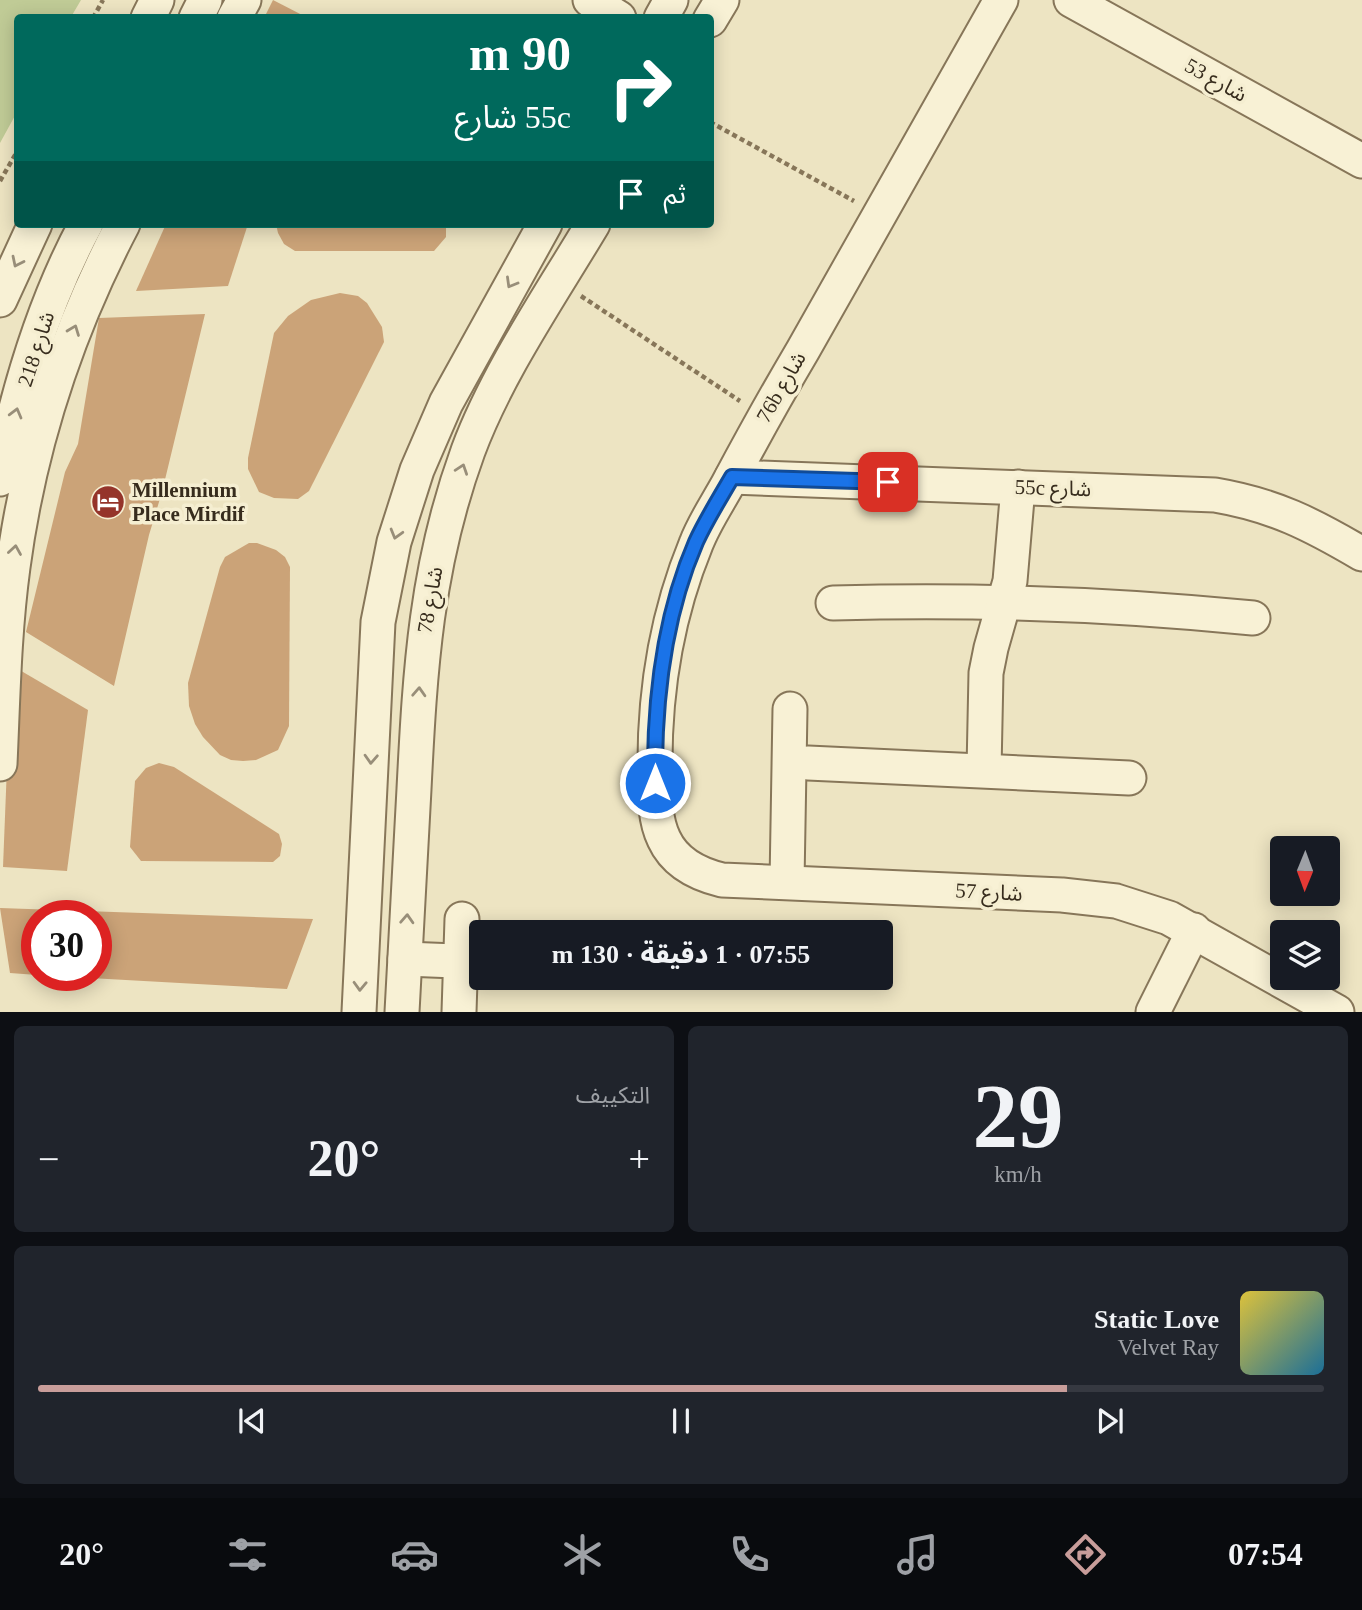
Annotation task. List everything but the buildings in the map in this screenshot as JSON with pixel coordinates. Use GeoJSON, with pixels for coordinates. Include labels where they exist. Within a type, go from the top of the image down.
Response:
{"type":"FeatureCollection","features":[{"type":"Feature","properties":{"kind":"street"},"geometry":{"type":"LineString","coordinates":[[590,0],[613,14]]}},
{"type":"Feature","properties":{"kind":"street","name":"76b شارع"},"geometry":{"type":"LineString","coordinates":[[655,805],[656,716],[669,627],[696,542],[1001,0]]}},
{"type":"Feature","properties":{"kind":"street","name":"شارع 53"},"geometry":{"type":"LineString","coordinates":[[1071,0],[1362,160]]}},
{"type":"Feature","properties":{"kind":"street"},"geometry":{"type":"LineString","coordinates":[[0,300],[33,228]]}},
{"type":"Feature","properties":{"kind":"street","name":"شارع 218"},"geometry":{"type":"LineString","coordinates":[[0,479],[25,377],[50,307],[84,228]]}},
{"type":"Feature","properties":{"kind":"street"},"geometry":{"type":"LineString","coordinates":[[0,764],[12,568],[32,462],[63,359],[82,309],[121,228]]}},
{"type":"Feature","properties":{"kind":"street"},"geometry":{"type":"LineString","coordinates":[[359,1012],[378,622],[391,555],[409,492],[446,403],[543,228]]}},
{"type":"Feature","properties":{"kind":"street"},"geometry":{"type":"LineString","coordinates":[[559,281],[567,245],[575,228]]}},
{"type":"Feature","properties":{"kind":"street","name":"شارع 78"},"geometry":{"type":"LineString","coordinates":[[402,1012],[420,666],[435,564],[469,450],[503,378],[591,228]]}},
{"type":"Feature","properties":{"kind":"street","name":"55c شارع"},"geometry":{"type":"LineString","coordinates":[[732,477],[1188,493],[1241,499],[1292,515],[1362,554]]}},
{"type":"Feature","properties":{"kind":"street"},"geometry":{"type":"LineString","coordinates":[[984,770],[986,673],[994,636],[1006,601],[1018,487]]}},
{"type":"Feature","properties":{"kind":"street"},"geometry":{"type":"LineString","coordinates":[[833,603],[1006,601],[1171,610],[1253,618]]}},
{"type":"Feature","properties":{"kind":"street"},"geometry":{"type":"LineString","coordinates":[[788,883],[790,709]]}},
{"type":"Feature","properties":{"kind":"street"},"geometry":{"type":"LineString","coordinates":[[808,763],[1129,778]]}},
{"type":"Feature","properties":{"kind":"street","name":"شارع 57"},"geometry":{"type":"LineString","coordinates":[[655,805],[664,840],[674,856],[704,876],[722,880],[1089,897],[1143,908],[1194,930],[1337,1012]]}},
{"type":"Feature","properties":{"kind":"street"},"geometry":{"type":"LineString","coordinates":[[462,919],[469,952]]}},
{"type":"Feature","properties":{"kind":"street"},"geometry":{"type":"LineString","coordinates":[[1153,1012],[1194,930]]}},
{"type":"Feature","properties":{"kind":"street"},"geometry":{"type":"LineString","coordinates":[[405,959],[469,961]]}},
{"type":"Feature","properties":{"kind":"street"},"geometry":{"type":"LineString","coordinates":[[459,1012],[469,970]]}},
{"type":"Feature","properties":{"kind":"path"},"geometry":{"type":"LineString","coordinates":[[714,124],[879,215]]}},
{"type":"Feature","properties":{"kind":"path"},"geometry":{"type":"LineString","coordinates":[[0,181],[14,157]]}},
{"type":"Feature","properties":{"kind":"path"},"geometry":{"type":"LineString","coordinates":[[559,281],[765,417]]}},
{"type":"Feature","properties":{"kind":"green space"},"geometry":{"type":"Polygon","coordinates":[[[0,0],[81,0],[73,14],[14,14],[14,117],[0,143],[0,0]]]}},
{"type":"Feature","properties":{"kind":"place","name":"Millennium Place Mirdif"},"geometry":{"type":"Point","coordinates":[108,502]}},
{"type":"Feature","properties":{"kind":"route"},"geometry":{"type":"LineString","coordinates":[[655,783],[656,716],[669,627],[696,542],[732,477],[888,482]]}}]}
